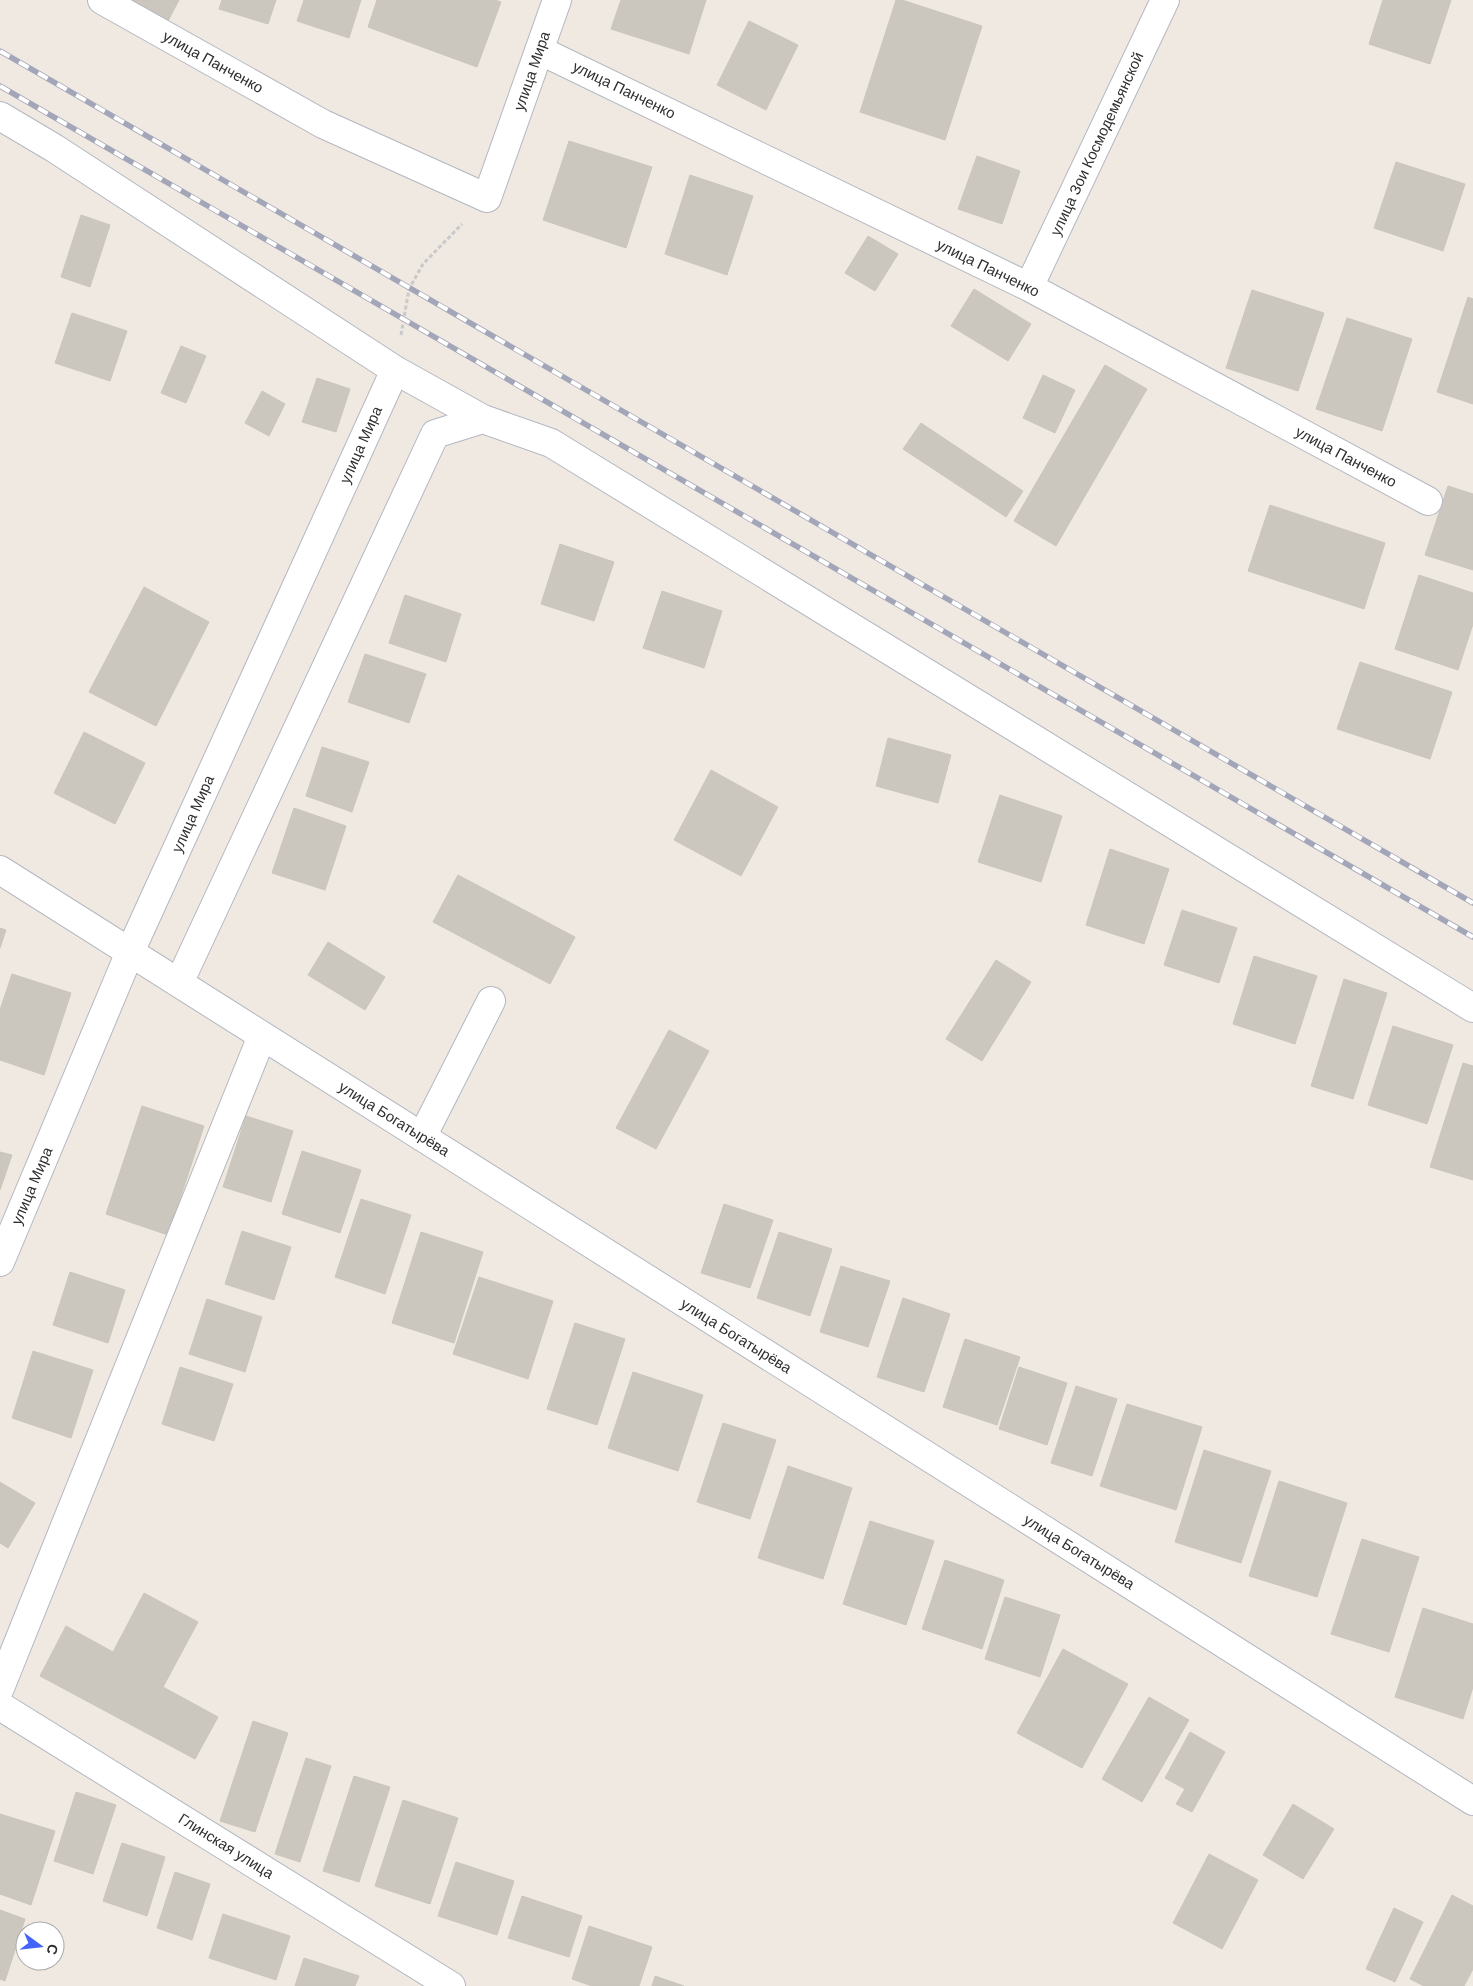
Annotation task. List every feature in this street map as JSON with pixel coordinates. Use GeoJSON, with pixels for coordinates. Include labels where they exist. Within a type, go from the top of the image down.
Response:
{"type":"FeatureCollection","features":[{"type":"Feature","properties":{"kind":"street","name":"улица Панченко"},"geometry":{"type":"LineString","coordinates":[[102,0],[323,124],[487,198]]}},
{"type":"Feature","properties":{"kind":"street","name":"улица Мира"},"geometry":{"type":"LineString","coordinates":[[487,198],[557,0]]}},
{"type":"Feature","properties":{"kind":"street","name":"улица Зои Космодемьянской"},"geometry":{"type":"LineString","coordinates":[[1029,287],[1165,0]]}},
{"type":"Feature","properties":{"kind":"street","name":"улица Панченко"},"geometry":{"type":"LineString","coordinates":[[540,50],[1029,287],[1428,502]]}},
{"type":"Feature","properties":{"kind":"street"},"geometry":{"type":"LineString","coordinates":[[0,116],[54,148],[395,370],[483,419],[552,443],[1473,1008]]}},
{"type":"Feature","properties":{"kind":"street","name":"улица Мира"},"geometry":{"type":"LineString","coordinates":[[0,1262],[130,952],[395,370]]}},
{"type":"Feature","properties":{"kind":"street"},"geometry":{"type":"LineString","coordinates":[[179,983],[435,434],[483,419]]}},
{"type":"Feature","properties":{"kind":"street","name":"улица Богатырёва"},"geometry":{"type":"LineString","coordinates":[[0,870],[1473,1801]]}},
{"type":"Feature","properties":{"kind":"street"},"geometry":{"type":"LineString","coordinates":[[422,1137],[491,1001]]}},
{"type":"Feature","properties":{"kind":"street"},"geometry":{"type":"LineString","coordinates":[[0,1688],[262,1036]]}},
{"type":"Feature","properties":{"kind":"street","name":"Глинская улица"},"geometry":{"type":"LineString","coordinates":[[0,1706],[451,1986]]}},
{"type":"Feature","properties":{"kind":"path"},"geometry":{"type":"LineString","coordinates":[[395,370],[409,289],[423,264],[487,198]]}},
{"type":"Feature","properties":{"kind":"building"},"geometry":{"type":"Polygon","coordinates":[[[129,0],[179,0],[168,21],[129,0]]]}},
{"type":"Feature","properties":{"kind":"building"},"geometry":{"type":"Polygon","coordinates":[[[222,0],[276,0],[268,24],[219,9],[222,0]]]}},
{"type":"Feature","properties":{"kind":"building"},"geometry":{"type":"Polygon","coordinates":[[[304,0],[361,0],[349,38],[297,21],[304,0]]]}},
{"type":"Feature","properties":{"kind":"building"},"geometry":{"type":"Polygon","coordinates":[[[377,0],[495,0],[501,2],[477,67],[368,27],[377,0]]]}},
{"type":"Feature","properties":{"kind":"building"},"geometry":{"type":"Polygon","coordinates":[[[621,0],[706,0],[689,54],[611,29],[621,0]]]}},
{"type":"Feature","properties":{"kind":"building"},"geometry":{"type":"Polygon","coordinates":[[[896,0],[902,0],[982,26],[945,140],[860,112],[896,0]]]}},
{"type":"Feature","properties":{"kind":"building"},"geometry":{"type":"Polygon","coordinates":[[[1383,0],[1451,0],[1430,64],[1369,44],[1383,0]]]}},
{"type":"Feature","properties":{"kind":"building"},"geometry":{"type":"Polygon","coordinates":[[[749,21],[798,45],[766,110],[717,85],[749,21]]]}},
{"type":"Feature","properties":{"kind":"building"},"geometry":{"type":"Polygon","coordinates":[[[569,141],[652,167],[626,248],[543,220],[569,141]]]}},
{"type":"Feature","properties":{"kind":"building"},"geometry":{"type":"Polygon","coordinates":[[[977,156],[1020,171],[1002,224],[958,209],[977,156]]]}},
{"type":"Feature","properties":{"kind":"building"},"geometry":{"type":"Polygon","coordinates":[[[1396,162],[1465,184],[1443,251],[1374,228],[1396,162]]]}},
{"type":"Feature","properties":{"kind":"building"},"geometry":{"type":"Polygon","coordinates":[[[690,175],[753,196],[727,275],[665,254],[690,175]]]}},
{"type":"Feature","properties":{"kind":"building"},"geometry":{"type":"Polygon","coordinates":[[[81,215],[110,225],[90,287],[61,277],[81,215]]]}},
{"type":"Feature","properties":{"kind":"building"},"geometry":{"type":"Polygon","coordinates":[[[868,236],[898,254],[875,291],[845,273],[868,236]]]}},
{"type":"Feature","properties":{"kind":"building"},"geometry":{"type":"Polygon","coordinates":[[[974,289],[1031,324],[1008,361],[951,326],[974,289]]]}},
{"type":"Feature","properties":{"kind":"building"},"geometry":{"type":"Polygon","coordinates":[[[1252,290],[1324,313],[1298,391],[1226,368],[1252,290]]]}},
{"type":"Feature","properties":{"kind":"building"},"geometry":{"type":"Polygon","coordinates":[[[1468,297],[1473,299],[1473,404],[1437,392],[1468,297]]]}},
{"type":"Feature","properties":{"kind":"building"},"geometry":{"type":"Polygon","coordinates":[[[72,313],[127,331],[110,381],[55,363],[72,313]]]}},
{"type":"Feature","properties":{"kind":"building"},"geometry":{"type":"Polygon","coordinates":[[[1347,318],[1412,339],[1382,431],[1316,409],[1347,318]]]}},
{"type":"Feature","properties":{"kind":"building"},"geometry":{"type":"Polygon","coordinates":[[[181,346],[206,356],[186,403],[161,393],[181,346]]]}},
{"type":"Feature","properties":{"kind":"building"},"geometry":{"type":"Polygon","coordinates":[[[1105,365],[1147,389],[1056,546],[1014,521],[1105,365]]]}},
{"type":"Feature","properties":{"kind":"building"},"geometry":{"type":"Polygon","coordinates":[[[1043,375],[1075,390],[1055,433],[1023,418],[1043,375]]]}},
{"type":"Feature","properties":{"kind":"building"},"geometry":{"type":"Polygon","coordinates":[[[317,378],[350,389],[336,432],[302,422],[317,378]]]}},
{"type":"Feature","properties":{"kind":"building"},"geometry":{"type":"Polygon","coordinates":[[[262,391],[285,404],[269,436],[245,423],[262,391]]]}},
{"type":"Feature","properties":{"kind":"building"},"geometry":{"type":"Polygon","coordinates":[[[921,423],[1023,491],[1006,517],[903,449],[921,423]]]}},
{"type":"Feature","properties":{"kind":"building"},"geometry":{"type":"Polygon","coordinates":[[[1448,486],[1473,494],[1473,570],[1425,555],[1448,486]]]}},
{"type":"Feature","properties":{"kind":"building"},"geometry":{"type":"Polygon","coordinates":[[[1270,505],[1385,543],[1364,609],[1248,571],[1270,505]]]}},
{"type":"Feature","properties":{"kind":"building"},"geometry":{"type":"Polygon","coordinates":[[[560,544],[614,562],[594,621],[541,604],[560,544]]]}},
{"type":"Feature","properties":{"kind":"building"},"geometry":{"type":"Polygon","coordinates":[[[1419,575],[1473,593],[1473,624],[1458,670],[1395,649],[1419,575]]]}},
{"type":"Feature","properties":{"kind":"building"},"geometry":{"type":"Polygon","coordinates":[[[144,587],[209,622],[156,726],[89,692],[144,587]]]}},
{"type":"Feature","properties":{"kind":"building"},"geometry":{"type":"Polygon","coordinates":[[[662,591],[722,611],[704,668],[643,648],[662,591]]]}},
{"type":"Feature","properties":{"kind":"building"},"geometry":{"type":"Polygon","coordinates":[[[405,595],[461,614],[446,662],[389,643],[405,595]]]}},
{"type":"Feature","properties":{"kind":"building"},"geometry":{"type":"Polygon","coordinates":[[[365,654],[426,674],[409,723],[348,702],[365,654]]]}},
{"type":"Feature","properties":{"kind":"building"},"geometry":{"type":"Polygon","coordinates":[[[1360,662],[1452,692],[1430,759],[1337,729],[1360,662]]]}},
{"type":"Feature","properties":{"kind":"building"},"geometry":{"type":"Polygon","coordinates":[[[84,732],[145,763],[115,824],[54,793],[84,732]]]}},
{"type":"Feature","properties":{"kind":"building"},"geometry":{"type":"Polygon","coordinates":[[[888,738],[951,755],[938,803],[876,786],[888,738]]]}},
{"type":"Feature","properties":{"kind":"building"},"geometry":{"type":"Polygon","coordinates":[[[322,747],[369,762],[352,812],[306,796],[322,747]]]}},
{"type":"Feature","properties":{"kind":"building"},"geometry":{"type":"Polygon","coordinates":[[[711,770],[778,807],[741,876],[674,840],[711,770]]]}},
{"type":"Feature","properties":{"kind":"building"},"geometry":{"type":"Polygon","coordinates":[[[1000,795],[1062,816],[1041,882],[978,862],[1000,795]]]}},
{"type":"Feature","properties":{"kind":"building"},"geometry":{"type":"Polygon","coordinates":[[[294,808],[346,826],[325,890],[272,873],[294,808]]]}},
{"type":"Feature","properties":{"kind":"building"},"geometry":{"type":"Polygon","coordinates":[[[1110,849],[1169,869],[1144,944],[1086,925],[1110,849]]]}},
{"type":"Feature","properties":{"kind":"building"},"geometry":{"type":"Polygon","coordinates":[[[458,875],[575,937],[550,984],[433,922],[458,875]]]}},
{"type":"Feature","properties":{"kind":"building"},"geometry":{"type":"Polygon","coordinates":[[[1182,910],[1237,928],[1219,983],[1164,965],[1182,910]]]}},
{"type":"Feature","properties":{"kind":"building"},"geometry":{"type":"Polygon","coordinates":[[[0,928],[6,930],[0,948],[0,928]]]}},
{"type":"Feature","properties":{"kind":"building"},"geometry":{"type":"Polygon","coordinates":[[[328,942],[385,977],[365,1010],[308,975],[328,942]]]}},
{"type":"Feature","properties":{"kind":"building"},"geometry":{"type":"Polygon","coordinates":[[[1254,956],[1317,976],[1295,1044],[1233,1024],[1254,956]]]}},
{"type":"Feature","properties":{"kind":"building"},"geometry":{"type":"Polygon","coordinates":[[[996,960],[1031,982],[982,1061],[946,1039],[996,960]]]}},
{"type":"Feature","properties":{"kind":"building"},"geometry":{"type":"Polygon","coordinates":[[[12,974],[71,993],[44,1075],[0,1060],[0,1010],[12,974]]]}},
{"type":"Feature","properties":{"kind":"building"},"geometry":{"type":"Polygon","coordinates":[[[1344,979],[1387,993],[1353,1099],[1311,1086],[1344,979]]]}},
{"type":"Feature","properties":{"kind":"building"},"geometry":{"type":"Polygon","coordinates":[[[1393,1026],[1453,1045],[1427,1124],[1368,1105],[1393,1026]]]}},
{"type":"Feature","properties":{"kind":"building"},"geometry":{"type":"Polygon","coordinates":[[[669,1030],[709,1051],[656,1149],[616,1128],[669,1030]]]}},
{"type":"Feature","properties":{"kind":"building"},"geometry":{"type":"Polygon","coordinates":[[[1463,1063],[1473,1066],[1473,1180],[1430,1167],[1463,1063]]]}},
{"type":"Feature","properties":{"kind":"building"},"geometry":{"type":"Polygon","coordinates":[[[142,1106],[204,1126],[168,1235],[106,1214],[142,1106]]]}},
{"type":"Feature","properties":{"kind":"building"},"geometry":{"type":"Polygon","coordinates":[[[246,1116],[293,1131],[271,1202],[223,1187],[246,1116]]]}},
{"type":"Feature","properties":{"kind":"building"},"geometry":{"type":"Polygon","coordinates":[[[302,1151],[361,1170],[340,1233],[282,1214],[302,1151]]]}},
{"type":"Feature","properties":{"kind":"building"},"geometry":{"type":"Polygon","coordinates":[[[0,1152],[12,1155],[0,1190],[0,1152]]]}},
{"type":"Feature","properties":{"kind":"building"},"geometry":{"type":"Polygon","coordinates":[[[361,1199],[411,1215],[385,1294],[335,1277],[361,1199]]]}},
{"type":"Feature","properties":{"kind":"building"},"geometry":{"type":"Polygon","coordinates":[[[724,1204],[773,1220],[750,1288],[701,1273],[724,1204]]]}},
{"type":"Feature","properties":{"kind":"building"},"geometry":{"type":"Polygon","coordinates":[[[242,1231],[291,1247],[274,1300],[225,1284],[242,1231]]]}},
{"type":"Feature","properties":{"kind":"building"},"geometry":{"type":"Polygon","coordinates":[[[421,1232],[483,1252],[454,1343],[392,1323],[421,1232]]]}},
{"type":"Feature","properties":{"kind":"building"},"geometry":{"type":"Polygon","coordinates":[[[779,1232],[832,1249],[810,1316],[757,1298],[779,1232]]]}},
{"type":"Feature","properties":{"kind":"building"},"geometry":{"type":"Polygon","coordinates":[[[841,1266],[890,1281],[868,1347],[820,1332],[841,1266]]]}},
{"type":"Feature","properties":{"kind":"building"},"geometry":{"type":"Polygon","coordinates":[[[70,1272],[125,1290],[108,1343],[53,1325],[70,1272]]]}},
{"type":"Feature","properties":{"kind":"building"},"geometry":{"type":"Polygon","coordinates":[[[479,1277],[553,1301],[528,1379],[453,1354],[479,1277]]]}},
{"type":"Feature","properties":{"kind":"building"},"geometry":{"type":"Polygon","coordinates":[[[903,1298],[950,1314],[924,1392],[877,1377],[903,1298]]]}},
{"type":"Feature","properties":{"kind":"building"},"geometry":{"type":"Polygon","coordinates":[[[207,1299],[262,1317],[245,1372],[189,1354],[207,1299]]]}},
{"type":"Feature","properties":{"kind":"building"},"geometry":{"type":"Polygon","coordinates":[[[575,1323],[625,1339],[597,1425],[547,1409],[575,1323]]]}},
{"type":"Feature","properties":{"kind":"building"},"geometry":{"type":"Polygon","coordinates":[[[965,1339],[1020,1357],[997,1425],[943,1407],[965,1339]]]}},
{"type":"Feature","properties":{"kind":"building"},"geometry":{"type":"Polygon","coordinates":[[[33,1351],[93,1370],[71,1438],[12,1418],[33,1351]]]}},
{"type":"Feature","properties":{"kind":"building"},"geometry":{"type":"Polygon","coordinates":[[[180,1367],[233,1384],[214,1441],[162,1424],[180,1367]]]}},
{"type":"Feature","properties":{"kind":"building"},"geometry":{"type":"Polygon","coordinates":[[[1019,1367],[1067,1383],[1047,1445],[999,1429],[1019,1367]]]}},
{"type":"Feature","properties":{"kind":"building"},"geometry":{"type":"Polygon","coordinates":[[[633,1372],[703,1395],[678,1471],[608,1448],[633,1372]]]}},
{"type":"Feature","properties":{"kind":"building"},"geometry":{"type":"Polygon","coordinates":[[[1076,1386],[1117,1399],[1092,1476],[1051,1463],[1076,1386]]]}},
{"type":"Feature","properties":{"kind":"building"},"geometry":{"type":"Polygon","coordinates":[[[1127,1404],[1202,1427],[1176,1510],[1100,1486],[1127,1404]]]}},
{"type":"Feature","properties":{"kind":"building"},"geometry":{"type":"Polygon","coordinates":[[[723,1423],[776,1440],[750,1519],[697,1502],[723,1423]]]}},
{"type":"Feature","properties":{"kind":"building"},"geometry":{"type":"Polygon","coordinates":[[[1204,1450],[1271,1471],[1241,1563],[1175,1542],[1204,1450]]]}},
{"type":"Feature","properties":{"kind":"building"},"geometry":{"type":"Polygon","coordinates":[[[788,1466],[852,1488],[823,1579],[758,1558],[788,1466]]]}},
{"type":"Feature","properties":{"kind":"building"},"geometry":{"type":"Polygon","coordinates":[[[1279,1481],[1347,1503],[1317,1597],[1249,1576],[1279,1481]]]}},
{"type":"Feature","properties":{"kind":"building"},"geometry":{"type":"Polygon","coordinates":[[[0,1482],[35,1503],[8,1548],[0,1543],[0,1482]]]}},
{"type":"Feature","properties":{"kind":"building"},"geometry":{"type":"Polygon","coordinates":[[[870,1521],[934,1541],[906,1625],[843,1604],[870,1521]]]}},
{"type":"Feature","properties":{"kind":"building"},"geometry":{"type":"Polygon","coordinates":[[[1362,1539],[1419,1557],[1389,1652],[1331,1634],[1362,1539]]]}},
{"type":"Feature","properties":{"kind":"building"},"geometry":{"type":"Polygon","coordinates":[[[945,1560],[1004,1580],[982,1649],[922,1629],[945,1560]]]}},
{"type":"Feature","properties":{"kind":"building"},"geometry":{"type":"Polygon","coordinates":[[[144,1593],[198,1622],[163,1687],[218,1717],[195,1759],[40,1676],[66,1626],[113,1652],[144,1593]]]}},
{"type":"Feature","properties":{"kind":"building"},"geometry":{"type":"Polygon","coordinates":[[[1005,1597],[1060,1615],[1040,1677],[985,1659],[1005,1597]]]}},
{"type":"Feature","properties":{"kind":"building"},"geometry":{"type":"Polygon","coordinates":[[[1423,1608],[1473,1624],[1473,1687],[1463,1719],[1395,1697],[1423,1608]]]}},
{"type":"Feature","properties":{"kind":"building"},"geometry":{"type":"Polygon","coordinates":[[[1063,1649],[1128,1684],[1082,1768],[1017,1733],[1063,1649]]]}},
{"type":"Feature","properties":{"kind":"building"},"geometry":{"type":"Polygon","coordinates":[[[1149,1697],[1189,1720],[1142,1802],[1102,1779],[1149,1697]]]}},
{"type":"Feature","properties":{"kind":"building"},"geometry":{"type":"Polygon","coordinates":[[[253,1721],[288,1733],[255,1832],[220,1821],[253,1721]]]}},
{"type":"Feature","properties":{"kind":"building"},"geometry":{"type":"Polygon","coordinates":[[[1190,1732],[1225,1752],[1192,1812],[1176,1804],[1185,1789],[1165,1778],[1190,1732]]]}},
{"type":"Feature","properties":{"kind":"building"},"geometry":{"type":"Polygon","coordinates":[[[306,1758],[331,1766],[300,1862],[275,1854],[306,1758]]]}},
{"type":"Feature","properties":{"kind":"building"},"geometry":{"type":"Polygon","coordinates":[[[354,1776],[390,1787],[359,1882],[323,1871],[354,1776]]]}},
{"type":"Feature","properties":{"kind":"building"},"geometry":{"type":"Polygon","coordinates":[[[76,1792],[116,1805],[93,1874],[54,1861],[76,1792]]]}},
{"type":"Feature","properties":{"kind":"building"},"geometry":{"type":"Polygon","coordinates":[[[403,1800],[458,1818],[430,1904],[375,1886],[403,1800]]]}},
{"type":"Feature","properties":{"kind":"building"},"geometry":{"type":"Polygon","coordinates":[[[1293,1804],[1334,1829],[1303,1879],[1263,1855],[1293,1804]]]}},
{"type":"Feature","properties":{"kind":"building"},"geometry":{"type":"Polygon","coordinates":[[[0,1814],[55,1831],[31,1905],[0,1894],[0,1814]]]}},
{"type":"Feature","properties":{"kind":"building"},"geometry":{"type":"Polygon","coordinates":[[[122,1843],[165,1857],[147,1916],[103,1901],[122,1843]]]}},
{"type":"Feature","properties":{"kind":"building"},"geometry":{"type":"Polygon","coordinates":[[[1209,1854],[1258,1880],[1222,1949],[1173,1923],[1209,1854]]]}},
{"type":"Feature","properties":{"kind":"building"},"geometry":{"type":"Polygon","coordinates":[[[456,1862],[514,1881],[497,1935],[438,1916],[456,1862]]]}},
{"type":"Feature","properties":{"kind":"building"},"geometry":{"type":"Polygon","coordinates":[[[175,1872],[210,1884],[192,1940],[157,1928],[175,1872]]]}},
{"type":"Feature","properties":{"kind":"building"},"geometry":{"type":"Polygon","coordinates":[[[1452,1895],[1473,1906],[1473,1969],[1464,1986],[1424,1986],[1410,1979],[1452,1895]]]}},
{"type":"Feature","properties":{"kind":"building"},"geometry":{"type":"Polygon","coordinates":[[[522,1896],[582,1916],[569,1957],[508,1938],[522,1896]]]}},
{"type":"Feature","properties":{"kind":"building"},"geometry":{"type":"Polygon","coordinates":[[[1394,1908],[1423,1922],[1395,1982],[1366,1969],[1394,1908]]]}},
{"type":"Feature","properties":{"kind":"building"},"geometry":{"type":"Polygon","coordinates":[[[0,1910],[25,1919],[24,1921],[15,1921],[15,1950],[5,1981],[0,1979],[0,1910]]]}},
{"type":"Feature","properties":{"kind":"building"},"geometry":{"type":"Polygon","coordinates":[[[223,1914],[290,1936],[276,1980],[209,1958],[223,1914]]]}},
{"type":"Feature","properties":{"kind":"building"},"geometry":{"type":"Polygon","coordinates":[[[589,1926],[652,1947],[639,1986],[592,1986],[572,1979],[589,1926]]]}},
{"type":"Feature","properties":{"kind":"building"},"geometry":{"type":"Polygon","coordinates":[[[304,1958],[359,1976],[355,1986],[295,1986],[304,1958]]]}},
{"type":"Feature","properties":{"kind":"building"},"geometry":{"type":"Polygon","coordinates":[[[655,1976],[684,1986],[652,1986],[655,1976]]]}},
{"type":"Feature","properties":{"kind":"railway"},"geometry":{"type":"LineString","coordinates":[[0,51],[1473,903]]}},
{"type":"Feature","properties":{"kind":"railway"},"geometry":{"type":"LineString","coordinates":[[0,86],[1473,937]]}}]}
